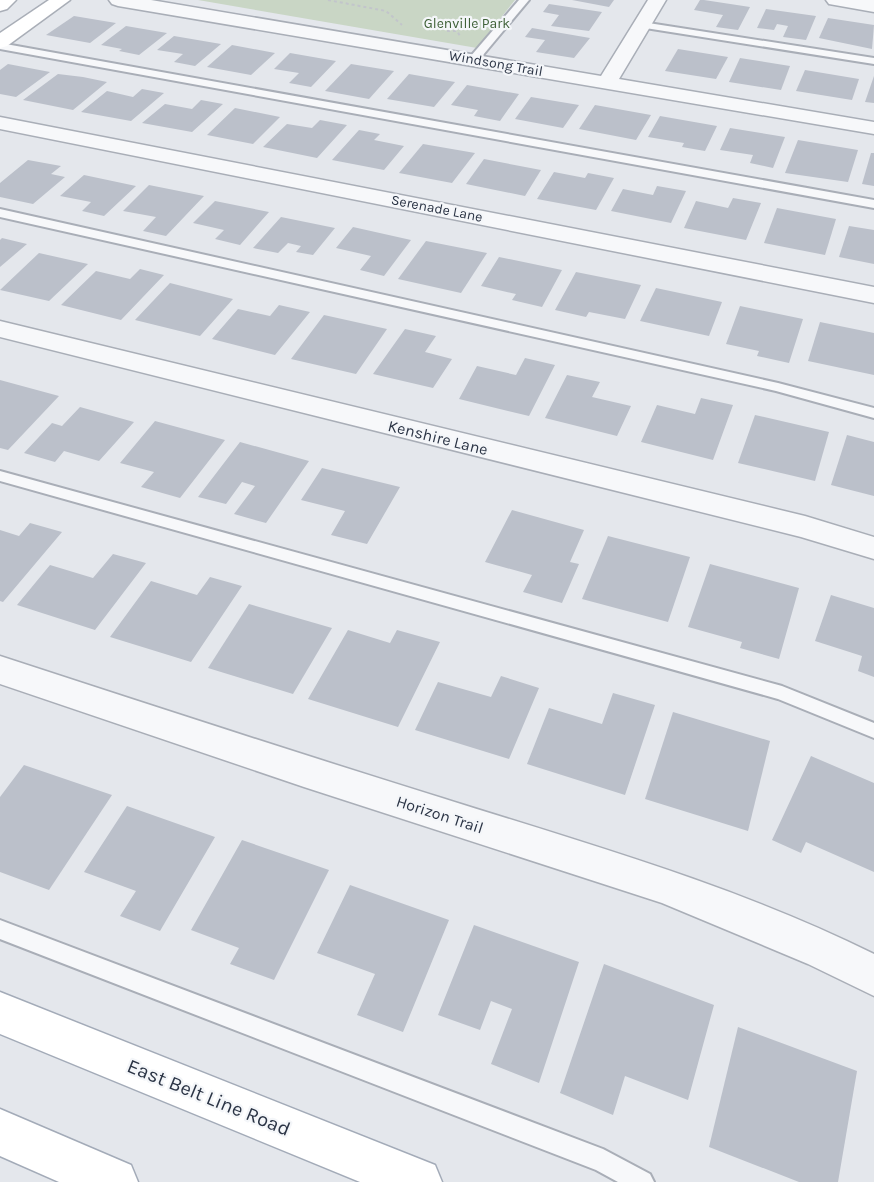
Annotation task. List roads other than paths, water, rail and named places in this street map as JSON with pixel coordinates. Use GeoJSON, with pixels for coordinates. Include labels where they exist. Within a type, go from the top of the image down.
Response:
{"type":"FeatureCollection","features":[{"type":"Feature","properties":{"kind":"main road"},"geometry":{"type":"LineString","coordinates":[[0,5],[7,0]]}},
{"type":"Feature","properties":{"kind":"main road"},"geometry":{"type":"LineString","coordinates":[[0,44],[61,0]]}},
{"type":"Feature","properties":{"kind":"main road","name":"East Belt Line Road"},"geometry":{"type":"LineString","coordinates":[[0,1013],[418,1182]]}},
{"type":"Feature","properties":{"kind":"main road"},"geometry":{"type":"LineString","coordinates":[[0,1132],[114,1182]]}},
{"type":"Feature","properties":{"kind":"street","name":"Windsong Trail"},"geometry":{"type":"LineString","coordinates":[[118,0],[874,128]]}},
{"type":"Feature","properties":{"kind":"street"},"geometry":{"type":"LineString","coordinates":[[607,82],[657,0]]}},
{"type":"Feature","properties":{"kind":"street"},"geometry":{"type":"LineString","coordinates":[[835,0],[874,6]]}},
{"type":"Feature","properties":{"kind":"street","name":"Serenade Lane"},"geometry":{"type":"LineString","coordinates":[[0,123],[874,296]]}},
{"type":"Feature","properties":{"kind":"street","name":"Kenshire Lane"},"geometry":{"type":"LineString","coordinates":[[0,329],[805,527],[874,548]]}},
{"type":"Feature","properties":{"kind":"street","name":"Horizon Trail"},"geometry":{"type":"LineString","coordinates":[[0,670],[304,771],[669,887],[823,950],[874,976]]}},
{"type":"Feature","properties":{"kind":"lane"},"geometry":{"type":"LineString","coordinates":[[474,59],[524,0]]}},
{"type":"Feature","properties":{"kind":"lane"},"geometry":{"type":"LineString","coordinates":[[642,25],[874,61]]}},
{"type":"Feature","properties":{"kind":"lane"},"geometry":{"type":"LineString","coordinates":[[0,44],[874,204]]}},
{"type":"Feature","properties":{"kind":"lane"},"geometry":{"type":"LineString","coordinates":[[0,213],[778,387],[874,413]]}},
{"type":"Feature","properties":{"kind":"lane"},"geometry":{"type":"LineString","coordinates":[[0,476],[782,693],[874,730]]}},
{"type":"Feature","properties":{"kind":"lane"},"geometry":{"type":"LineString","coordinates":[[0,929],[603,1161],[642,1182]]}},
{"type":"Feature","properties":{"kind":"park label","name":"Glenville Park"},"geometry":{"type":"Point","coordinates":[467,23]}}]}
